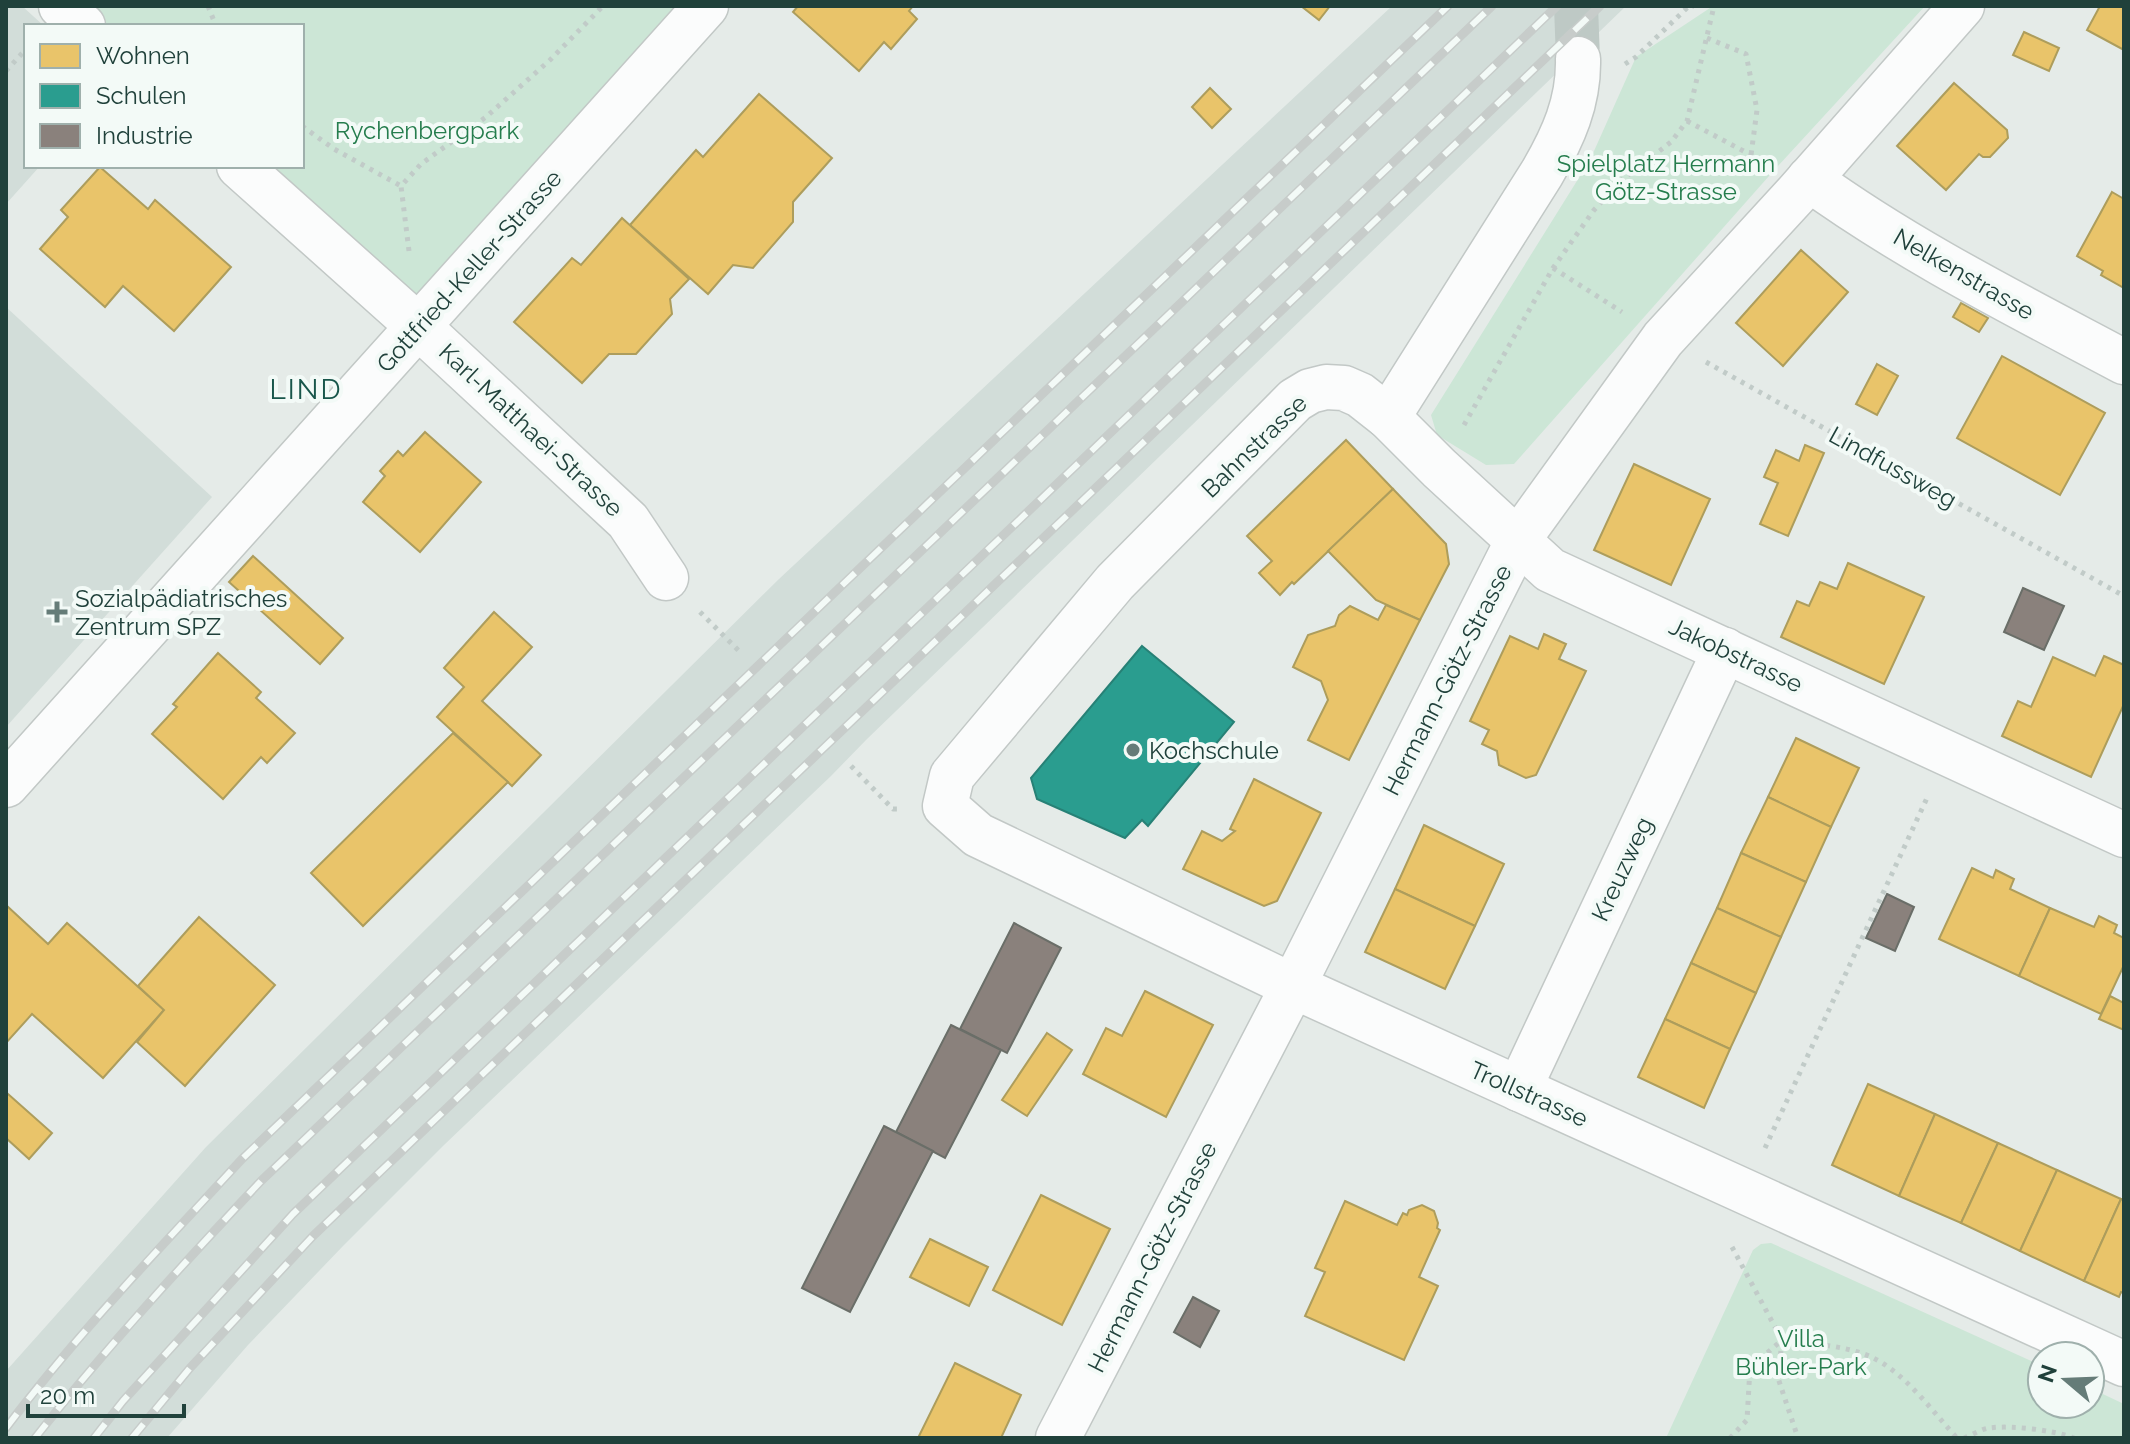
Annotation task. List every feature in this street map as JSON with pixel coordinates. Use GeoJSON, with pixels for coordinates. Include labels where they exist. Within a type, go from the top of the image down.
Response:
{"type":"FeatureCollection","features":[{"type":"Feature","properties":{"kind":"street"},"geometry":{"type":"LineString","coordinates":[[61,6],[81,24]]}},
{"type":"Feature","properties":{"kind":"street","name":"Gottfried-Keller-Strasse"},"geometry":{"type":"LineString","coordinates":[[6,785],[706,6]]}},
{"type":"Feature","properties":{"kind":"street","name":"Hermann-Götz-Strasse"},"geometry":{"type":"LineString","coordinates":[[1058,1438],[1293,986],[1518,540],[1663,339],[1962,6]]}},
{"type":"Feature","properties":{"kind":"street"},"geometry":{"type":"LineString","coordinates":[[1388,417],[1559,143],[1577,93],[1578,59]]}},
{"type":"Feature","properties":{"kind":"street","name":"Karl-Matthaei-Strasse"},"geometry":{"type":"LineString","coordinates":[[241,168],[628,521],[666,578]]}},
{"type":"Feature","properties":{"kind":"street","name":"Nelkenstrasse"},"geometry":{"type":"LineString","coordinates":[[1804,185],[1985,288],[2124,362]]}},
{"type":"Feature","properties":{"kind":"street","name":"Bahnstrasse"},"geometry":{"type":"LineString","coordinates":[[945,806],[952,776],[1105,594],[1295,400],[1310,391],[1326,387],[1344,388],[1360,395],[1388,417]]}},
{"type":"Feature","properties":{"kind":"street","name":"Jakobstrasse"},"geometry":{"type":"LineString","coordinates":[[1388,417],[1550,570],[2124,835]]}},
{"type":"Feature","properties":{"kind":"street","name":"Kreuzweg"},"geometry":{"type":"LineString","coordinates":[[1519,1089],[1725,650]]}},
{"type":"Feature","properties":{"kind":"street","name":"Trollstrasse"},"geometry":{"type":"LineString","coordinates":[[945,806],[978,835],[1293,986],[2124,1364]]}},
{"type":"Feature","properties":{"kind":"path"},"geometry":{"type":"LineString","coordinates":[[419,327],[401,186],[421,164],[486,117],[550,60],[603,6]]}},
{"type":"Feature","properties":{"kind":"path"},"geometry":{"type":"LineString","coordinates":[[1636,57],[1689,6],[1694,6]]}},
{"type":"Feature","properties":{"kind":"path"},"geometry":{"type":"LineString","coordinates":[[1439,468],[1553,268],[1594,210],[1623,179],[1671,142],[1687,121],[1714,6]]}},
{"type":"Feature","properties":{"kind":"path"},"geometry":{"type":"LineString","coordinates":[[1707,38],[1746,54],[1757,110],[1751,155]]}},
{"type":"Feature","properties":{"kind":"path"},"geometry":{"type":"LineString","coordinates":[[6,71],[24,51]]}},
{"type":"Feature","properties":{"kind":"path"},"geometry":{"type":"LineString","coordinates":[[1687,121],[1804,185]]}},
{"type":"Feature","properties":{"kind":"path"},"geometry":{"type":"LineString","coordinates":[[304,127],[334,149],[401,186]]}},
{"type":"Feature","properties":{"kind":"path","name":"Lindfussweg"},"geometry":{"type":"LineString","coordinates":[[1553,268],[1663,339],[2124,596]]}},
{"type":"Feature","properties":{"kind":"path"},"geometry":{"type":"LineString","coordinates":[[666,578],[742,654]]}},
{"type":"Feature","properties":{"kind":"path"},"geometry":{"type":"LineString","coordinates":[[1745,1192],[1948,754]]}},
{"type":"Feature","properties":{"kind":"path"},"geometry":{"type":"LineString","coordinates":[[851,766],[893,809]]}},
{"type":"Feature","properties":{"kind":"path"},"geometry":{"type":"LineString","coordinates":[[1732,1247],[1782,1340],[1778,1378],[1798,1438]]}},
{"type":"Feature","properties":{"kind":"path"},"geometry":{"type":"LineString","coordinates":[[1730,1438],[1747,1420],[1750,1368],[1782,1340],[1869,1356],[1897,1373],[1957,1438]]}},
{"type":"Feature","properties":{"kind":"path"},"geometry":{"type":"LineString","coordinates":[[1964,1438],[1987,1428],[2060,1433],[2074,1438]]}},
{"type":"Feature","properties":{"kind":"shaded area"},"geometry":{"type":"Polygon","coordinates":[[[6,6],[22,6],[42,24],[24,24],[24,168],[38,168],[6,204],[6,6]]]}},
{"type":"Feature","properties":{"kind":"shaded area"},"geometry":{"type":"Polygon","coordinates":[[[1392,6],[1626,6],[831,776],[444,1145],[248,1345],[167,1438],[6,1438],[6,1371],[206,1147],[779,579],[1392,6]]]}},
{"type":"Feature","properties":{"kind":"shaded area","name":"Sozialpädiatrisches Zentrum SPZ"},"geometry":{"type":"Polygon","coordinates":[[[6,307],[212,497],[6,727],[6,307]]]}},
{"type":"Feature","properties":{"kind":"green space","name":"Rychenbergpark"},"geometry":{"type":"Polygon","coordinates":[[[61,6],[706,6],[419,327],[241,168],[304,168],[304,24],[81,24],[61,6]]]}},
{"type":"Feature","properties":{"kind":"green space","name":"Spielplatz Hermann Götz-Strasse"},"geometry":{"type":"Polygon","coordinates":[[[1713,6],[1925,6],[1777,167],[1514,464],[1486,465],[1437,435],[1431,415],[1590,160],[1636,57],[1713,6]]]}},
{"type":"Feature","properties":{"kind":"green space","name":"Villa Bühler-Park"},"geometry":{"type":"Polygon","coordinates":[[[1771,1243],[2026,1359],[2026,1420],[2106,1420],[2106,1396],[2124,1404],[2124,1438],[1666,1438],[1753,1250],[1761,1244],[1771,1243]]]}},
{"type":"Feature","properties":{"kind":"building: Wohnen"},"geometry":{"type":"Polygon","coordinates":[[[798,6],[913,6],[909,11],[917,19],[891,49],[884,42],[859,71],[793,12],[798,6]]]}},
{"type":"Feature","properties":{"kind":"building: Wohnen"},"geometry":{"type":"Polygon","coordinates":[[[1301,6],[1330,6],[1319,20],[1301,6]]]}},
{"type":"Feature","properties":{"kind":"building: Wohnen"},"geometry":{"type":"Polygon","coordinates":[[[2100,6],[2124,6],[2124,50],[2087,30],[2100,6]]]}},
{"type":"Feature","properties":{"kind":"building: Wohnen"},"geometry":{"type":"Polygon","coordinates":[[[2024,32],[2059,48],[2049,71],[2013,55],[2024,32]]]}},
{"type":"Feature","properties":{"kind":"building: Wohnen"},"geometry":{"type":"Polygon","coordinates":[[[1954,83],[2007,130],[2008,138],[1990,157],[1979,154],[1946,190],[1897,146],[1954,83]]]}},
{"type":"Feature","properties":{"kind":"building: Wohnen"},"geometry":{"type":"Polygon","coordinates":[[[1210,88],[1231,109],[1212,128],[1192,107],[1210,88]]]}},
{"type":"Feature","properties":{"kind":"building: Wohnen"},"geometry":{"type":"Polygon","coordinates":[[[759,94],[832,158],[793,202],[793,222],[753,268],[733,265],[708,294],[630,225],[696,150],[703,157],[759,94]]]}},
{"type":"Feature","properties":{"kind":"building: Wohnen"},"geometry":{"type":"Polygon","coordinates":[[[101,168],[148,209],[155,200],[231,267],[174,331],[123,286],[105,307],[40,249],[68,217],[61,210],[101,168]]]}},
{"type":"Feature","properties":{"kind":"building: Wohnen"},"geometry":{"type":"Polygon","coordinates":[[[2112,192],[2124,199],[2124,288],[2077,256],[2112,192]]]}},
{"type":"Feature","properties":{"kind":"building: Wohnen"},"geometry":{"type":"Polygon","coordinates":[[[622,218],[689,279],[670,299],[672,314],[636,354],[609,354],[582,383],[514,322],[572,258],[581,265],[622,218]]]}},
{"type":"Feature","properties":{"kind":"building: Wohnen"},"geometry":{"type":"Polygon","coordinates":[[[1801,250],[1848,292],[1783,366],[1736,323],[1801,250]]]}},
{"type":"Feature","properties":{"kind":"building: Wohnen"},"geometry":{"type":"Polygon","coordinates":[[[1961,303],[1988,318],[1979,332],[1953,317],[1961,303]]]}},
{"type":"Feature","properties":{"kind":"building: Wohnen"},"geometry":{"type":"Polygon","coordinates":[[[2002,356],[2105,413],[2060,495],[1957,438],[2002,356]]]}},
{"type":"Feature","properties":{"kind":"building: Wohnen"},"geometry":{"type":"Polygon","coordinates":[[[1877,364],[1898,376],[1877,415],[1856,404],[1877,364]]]}},
{"type":"Feature","properties":{"kind":"building: Wohnen"},"geometry":{"type":"Polygon","coordinates":[[[425,432],[481,482],[420,552],[363,502],[385,476],[380,471],[398,451],[403,456],[425,432]]]}},
{"type":"Feature","properties":{"kind":"building: Wohnen"},"geometry":{"type":"Polygon","coordinates":[[[1346,440],[1393,489],[1280,595],[1259,573],[1272,561],[1247,536],[1346,440]]]}},
{"type":"Feature","properties":{"kind":"building: Wohnen"},"geometry":{"type":"Polygon","coordinates":[[[1805,445],[1824,453],[1788,536],[1760,524],[1778,483],[1764,477],[1776,450],[1799,461],[1805,445]]]}},
{"type":"Feature","properties":{"kind":"building: Wohnen"},"geometry":{"type":"Polygon","coordinates":[[[1634,464],[1710,499],[1671,585],[1594,550],[1634,464]]]}},
{"type":"Feature","properties":{"kind":"building: Wohnen"},"geometry":{"type":"Polygon","coordinates":[[[1393,489],[1446,544],[1449,564],[1420,620],[1376,600],[1328,551],[1393,489]]]}},
{"type":"Feature","properties":{"kind":"building: Wohnen"},"geometry":{"type":"Polygon","coordinates":[[[253,556],[343,638],[320,664],[229,582],[253,556]]]}},
{"type":"Feature","properties":{"kind":"building: Wohnen"},"geometry":{"type":"Polygon","coordinates":[[[1848,563],[1924,597],[1884,684],[1781,637],[1797,601],[1809,606],[1820,582],[1837,589],[1848,563]]]}},
{"type":"Feature","properties":{"kind":"building: Wohnen"},"geometry":{"type":"Polygon","coordinates":[[[1386,605],[1420,620],[1349,760],[1308,740],[1328,700],[1321,681],[1293,667],[1308,635],[1335,626],[1339,615],[1350,606],[1378,620],[1386,605]]]}},
{"type":"Feature","properties":{"kind":"building: Wohnen"},"geometry":{"type":"Polygon","coordinates":[[[494,612],[532,647],[482,701],[541,755],[512,786],[437,717],[464,687],[444,668],[494,612]]]}},
{"type":"Feature","properties":{"kind":"building: Wohnen"},"geometry":{"type":"Polygon","coordinates":[[[1544,634],[1566,644],[1559,659],[1586,671],[1536,775],[1526,778],[1499,765],[1497,751],[1482,744],[1489,730],[1470,721],[1510,636],[1538,649],[1544,634]]]}},
{"type":"Feature","properties":{"kind":"building: Wohnen"},"geometry":{"type":"Polygon","coordinates":[[[218,653],[261,692],[256,698],[295,733],[267,763],[261,757],[223,799],[152,734],[177,707],[173,704],[218,653]]]}},
{"type":"Feature","properties":{"kind":"building: Wohnen"},"geometry":{"type":"Polygon","coordinates":[[[2104,656],[2124,665],[2124,704],[2091,777],[2002,736],[2018,701],[2031,707],[2053,657],[2095,676],[2104,656]]]}},
{"type":"Feature","properties":{"kind":"building: Wohnen"},"geometry":{"type":"Polygon","coordinates":[[[453,733],[508,782],[363,926],[311,873],[453,733]]]}},
{"type":"Feature","properties":{"kind":"building: Wohnen"},"geometry":{"type":"Polygon","coordinates":[[[1796,738],[1859,768],[1831,827],[1768,797],[1796,738]]]}},
{"type":"Feature","properties":{"kind":"building: Wohnen"},"geometry":{"type":"Polygon","coordinates":[[[1254,779],[1321,813],[1277,901],[1264,906],[1183,869],[1202,831],[1222,841],[1235,831],[1230,829],[1254,779]]]}},
{"type":"Feature","properties":{"kind":"building: Wohnen"},"geometry":{"type":"Polygon","coordinates":[[[1768,797],[1831,827],[1806,882],[1741,853],[1768,797]]]}},
{"type":"Feature","properties":{"kind":"building: Wohnen"},"geometry":{"type":"Polygon","coordinates":[[[1424,825],[1504,864],[1475,926],[1395,889],[1424,825]]]}},
{"type":"Feature","properties":{"kind":"building: Wohnen"},"geometry":{"type":"Polygon","coordinates":[[[1741,853],[1806,882],[1781,937],[1717,908],[1741,853]]]}},
{"type":"Feature","properties":{"kind":"building: Wohnen"},"geometry":{"type":"Polygon","coordinates":[[[1972,868],[1993,878],[1996,870],[2014,879],[2010,889],[2050,908],[2019,976],[1939,939],[1972,868]]]}},
{"type":"Feature","properties":{"kind":"building: Wohnen"},"geometry":{"type":"Polygon","coordinates":[[[1395,889],[1475,926],[1445,989],[1365,952],[1395,889]]]}},
{"type":"Feature","properties":{"kind":"building: Wohnen"},"geometry":{"type":"Polygon","coordinates":[[[6,905],[48,944],[67,923],[164,1010],[103,1078],[32,1014],[6,1043],[6,905]]]}},
{"type":"Feature","properties":{"kind":"building: Wohnen"},"geometry":{"type":"Polygon","coordinates":[[[1717,908],[1781,937],[1756,993],[1691,963],[1717,908]]]}},
{"type":"Feature","properties":{"kind":"building: Wohnen"},"geometry":{"type":"Polygon","coordinates":[[[2050,908],[2094,927],[2099,916],[2117,925],[2114,933],[2124,938],[2124,965],[2101,1014],[2019,976],[2050,908]]]}},
{"type":"Feature","properties":{"kind":"building: Wohnen"},"geometry":{"type":"Polygon","coordinates":[[[199,917],[275,985],[185,1086],[137,1042],[164,1010],[138,986],[199,917]]]}},
{"type":"Feature","properties":{"kind":"building: Wohnen"},"geometry":{"type":"Polygon","coordinates":[[[1691,963],[1756,993],[1730,1049],[1665,1019],[1691,963]]]}},
{"type":"Feature","properties":{"kind":"building: Wohnen"},"geometry":{"type":"Polygon","coordinates":[[[1145,991],[1213,1025],[1166,1117],[1083,1074],[1106,1028],[1122,1036],[1145,991]]]}},
{"type":"Feature","properties":{"kind":"building: Wohnen"},"geometry":{"type":"Polygon","coordinates":[[[2110,996],[2124,1003],[2124,1030],[2099,1019],[2110,996]]]}},
{"type":"Feature","properties":{"kind":"building: Wohnen"},"geometry":{"type":"Polygon","coordinates":[[[1665,1019],[1730,1049],[1704,1108],[1638,1077],[1665,1019]]]}},
{"type":"Feature","properties":{"kind":"building: Wohnen"},"geometry":{"type":"Polygon","coordinates":[[[1047,1033],[1072,1050],[1027,1116],[1002,1100],[1047,1033]]]}},
{"type":"Feature","properties":{"kind":"building: Wohnen"},"geometry":{"type":"Polygon","coordinates":[[[1868,1084],[1935,1114],[1899,1196],[1832,1165],[1868,1084]]]}},
{"type":"Feature","properties":{"kind":"building: Wohnen"},"geometry":{"type":"Polygon","coordinates":[[[8,1094],[52,1133],[29,1159],[6,1138],[8,1094]]]}},
{"type":"Feature","properties":{"kind":"building: Wohnen"},"geometry":{"type":"Polygon","coordinates":[[[1935,1114],[1998,1143],[1961,1223],[1899,1196],[1935,1114]]]}},
{"type":"Feature","properties":{"kind":"building: Wohnen"},"geometry":{"type":"Polygon","coordinates":[[[1998,1143],[2057,1170],[2020,1251],[1961,1223],[1998,1143]]]}},
{"type":"Feature","properties":{"kind":"building: Wohnen"},"geometry":{"type":"Polygon","coordinates":[[[2057,1170],[2121,1199],[2084,1281],[2020,1251],[2057,1170]]]}},
{"type":"Feature","properties":{"kind":"building: Wohnen"},"geometry":{"type":"Polygon","coordinates":[[[1041,1195],[1110,1229],[1062,1325],[993,1290],[1041,1195]]]}},
{"type":"Feature","properties":{"kind":"building: Wohnen"},"geometry":{"type":"Polygon","coordinates":[[[2121,1199],[2124,1201],[2124,1293],[2121,1292],[2119,1297],[2084,1281],[2121,1199]]]}},
{"type":"Feature","properties":{"kind":"building: Wohnen"},"geometry":{"type":"Polygon","coordinates":[[[1345,1201],[1397,1225],[1403,1213],[1407,1215],[1409,1210],[1422,1205],[1434,1211],[1440,1230],[1419,1277],[1438,1286],[1404,1360],[1305,1316],[1325,1272],[1315,1268],[1345,1201]]]}},
{"type":"Feature","properties":{"kind":"building: Wohnen"},"geometry":{"type":"Polygon","coordinates":[[[930,1239],[988,1267],[969,1306],[910,1277],[930,1239]]]}},
{"type":"Feature","properties":{"kind":"building: Wohnen"},"geometry":{"type":"Polygon","coordinates":[[[955,1363],[1021,1395],[1001,1438],[918,1438],[955,1363]]]}},
{"type":"Feature","properties":{"kind":"building: Schulen","name":"Kochschule"},"geometry":{"type":"Polygon","coordinates":[[[1142,646],[1234,722],[1148,826],[1142,820],[1125,838],[1037,799],[1031,778],[1142,646]]]}},
{"type":"Feature","properties":{"kind":"building: Industrie"},"geometry":{"type":"Polygon","coordinates":[[[2023,588],[2064,606],[2044,650],[2004,632],[2023,588]]]}},
{"type":"Feature","properties":{"kind":"building: Industrie"},"geometry":{"type":"Polygon","coordinates":[[[1887,894],[1914,907],[1895,951],[1866,938],[1887,894]]]}},
{"type":"Feature","properties":{"kind":"building: Industrie"},"geometry":{"type":"Polygon","coordinates":[[[1014,923],[1061,948],[1007,1053],[960,1029],[1014,923]]]}},
{"type":"Feature","properties":{"kind":"building: Industrie"},"geometry":{"type":"Polygon","coordinates":[[[951,1025],[1001,1050],[945,1158],[896,1132],[951,1025]]]}},
{"type":"Feature","properties":{"kind":"building: Industrie"},"geometry":{"type":"Polygon","coordinates":[[[884,1126],[933,1151],[850,1312],[802,1288],[884,1126]]]}},
{"type":"Feature","properties":{"kind":"building: Industrie"},"geometry":{"type":"Polygon","coordinates":[[[1193,1297],[1219,1311],[1200,1347],[1174,1332],[1193,1297]]]}},
{"type":"Feature","properties":{"kind":"tunnel"},"geometry":{"type":"LineString","coordinates":[[1576,6],[1578,59]]}},
{"type":"Feature","properties":{"kind":"railway"},"geometry":{"type":"LineString","coordinates":[[6,1428],[91,1324],[242,1159],[1448,6]]}},
{"type":"Feature","properties":{"kind":"railway"},"geometry":{"type":"LineString","coordinates":[[35,1438],[145,1307],[261,1181],[1492,6]]}},
{"type":"Feature","properties":{"kind":"railway"},"geometry":{"type":"LineString","coordinates":[[94,1438],[123,1401],[293,1214],[1557,6]]}},
{"type":"Feature","properties":{"kind":"railway"},"geometry":{"type":"LineString","coordinates":[[132,1438],[190,1368],[313,1236],[1600,6]]}},
{"type":"Feature","properties":{"kind":"place","name":"Sozialpädiatrisches Zentrum SPZ"},"geometry":{"type":"Point","coordinates":[57,612]}},
{"type":"Feature","properties":{"kind":"place","name":"Kochschule"},"geometry":{"type":"Point","coordinates":[1133,750]}},
{"type":"Feature","properties":{"kind":"district","name":"LIND"},"geometry":{"type":"Point","coordinates":[306,389]}}]}
